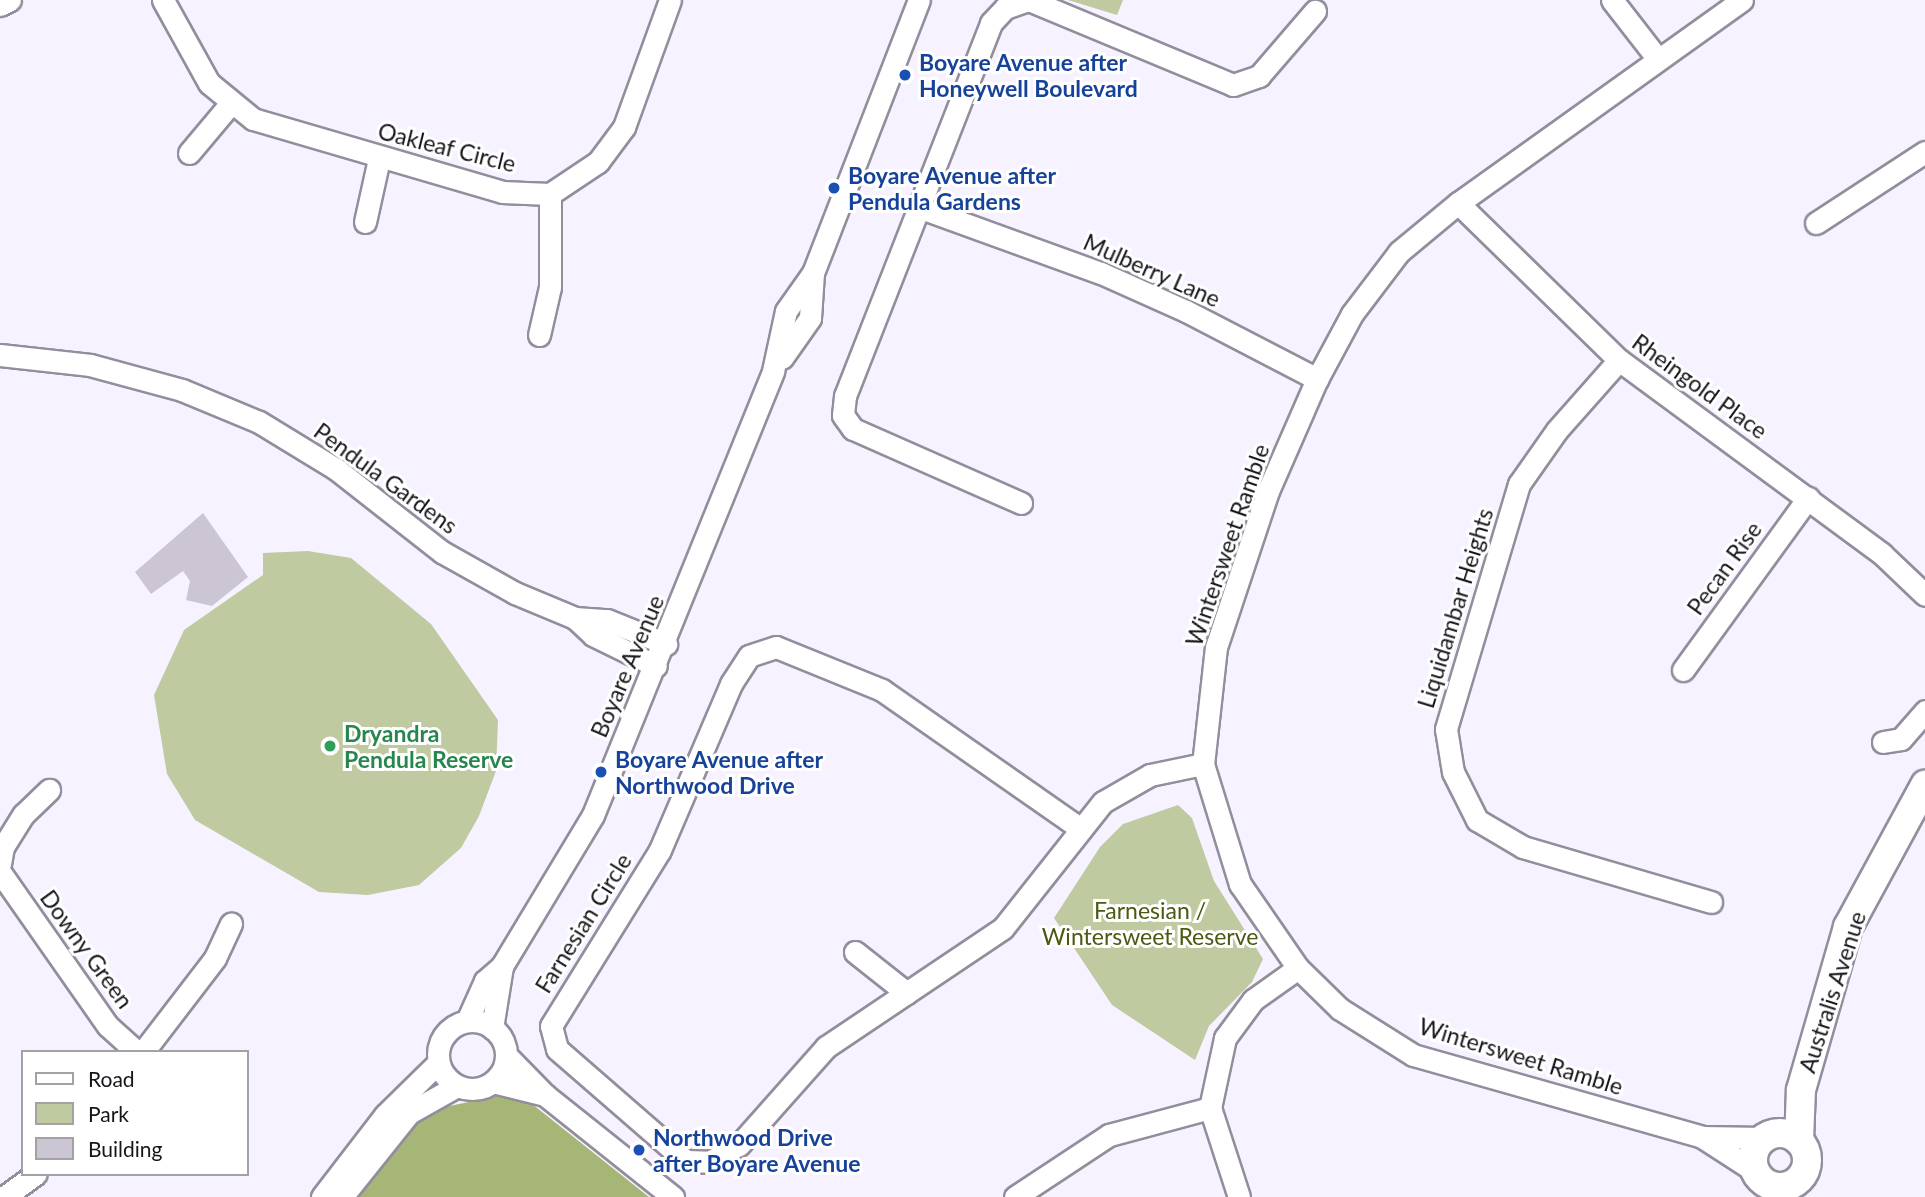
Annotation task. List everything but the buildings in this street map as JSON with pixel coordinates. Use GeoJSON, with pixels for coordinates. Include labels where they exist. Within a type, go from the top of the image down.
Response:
{"type":"FeatureCollection","features":[{"type":"Feature","properties":{"kind":"main road","name":"Australis Avenue"},"geometry":{"type":"LineString","coordinates":[[1769,1186],[1754,1154],[1779,1138],[1801,1090],[1848,927],[1925,785]]}},
{"type":"Feature","properties":{"kind":"main road"},"geometry":{"type":"LineString","coordinates":[[1769,1186],[1806,1167],[1779,1138]]}},
{"type":"Feature","properties":{"kind":"street"},"geometry":{"type":"LineString","coordinates":[[0,5],[10,0]]}},
{"type":"Feature","properties":{"kind":"street","name":"Oakleaf Circle"},"geometry":{"type":"LineString","coordinates":[[163,0],[209,83],[230,103],[253,119],[379,159],[502,192],[550,194]]}},
{"type":"Feature","properties":{"kind":"street"},"geometry":{"type":"LineString","coordinates":[[539,335],[550,287],[550,194],[598,162],[624,127],[670,0]]}},
{"type":"Feature","properties":{"kind":"street","name":"Boyare Avenue"},"geometry":{"type":"LineString","coordinates":[[467,1021],[485,981],[502,966],[593,814],[666,644],[773,371],[810,317],[814,273],[919,0]]}},
{"type":"Feature","properties":{"kind":"street"},"geometry":{"type":"LineString","coordinates":[[1021,503],[853,429],[843,415],[845,396],[921,208],[991,23],[1005,8],[1029,0],[1233,85],[1259,76],[1315,11]]}},
{"type":"Feature","properties":{"kind":"street"},"geometry":{"type":"LineString","coordinates":[[1612,0],[1657,58]]}},
{"type":"Feature","properties":{"kind":"street","name":"Wintersweet Ramble"},"geometry":{"type":"LineString","coordinates":[[1742,0],[1657,58],[1458,203],[1399,252],[1352,314],[1317,379],[1268,491],[1216,647],[1203,764],[1240,884],[1298,968],[1340,1009],[1413,1055],[1702,1137],[1779,1138]]}},
{"type":"Feature","properties":{"kind":"street"},"geometry":{"type":"LineString","coordinates":[[189,153],[230,103]]}},
{"type":"Feature","properties":{"kind":"street"},"geometry":{"type":"LineString","coordinates":[[1816,223],[1925,152]]}},
{"type":"Feature","properties":{"kind":"street"},"geometry":{"type":"LineString","coordinates":[[365,222],[379,159]]}},
{"type":"Feature","properties":{"kind":"street","name":"Rheingold Place"},"geometry":{"type":"LineString","coordinates":[[1458,203],[1619,360],[1808,498],[1916,582],[1925,595]]}},
{"type":"Feature","properties":{"kind":"street","name":"Mulberry Lane"},"geometry":{"type":"LineString","coordinates":[[921,208],[1101,273],[1186,311],[1317,379]]}},
{"type":"Feature","properties":{"kind":"street","name":"Pendula Gardens"},"geometry":{"type":"LineString","coordinates":[[0,355],[90,365],[181,390],[259,422],[336,469],[442,552],[515,593],[575,618],[607,620],[666,644]]}},
{"type":"Feature","properties":{"kind":"street","name":"Liquidambar Heights"},"geometry":{"type":"LineString","coordinates":[[1619,360],[1557,430],[1519,484],[1446,729],[1453,772],[1477,820],[1523,847],[1711,902]]}},
{"type":"Feature","properties":{"kind":"street","name":"Pecan Rise"},"geometry":{"type":"LineString","coordinates":[[1683,670],[1808,498]]}},
{"type":"Feature","properties":{"kind":"street","name":"Pendula Gardens"},"geometry":{"type":"LineString","coordinates":[[575,618],[593,635],[656,666]]}},
{"type":"Feature","properties":{"kind":"street","name":"Farnesian Circle"},"geometry":{"type":"LineString","coordinates":[[1081,829],[882,690],[776,647],[749,656],[731,684],[660,850],[551,1026],[557,1049],[687,1161],[709,1162],[739,1145],[826,1047],[1003,928],[1103,802],[1150,775],[1203,764]]}},
{"type":"Feature","properties":{"kind":"street"},"geometry":{"type":"LineString","coordinates":[[1883,743],[1900,739],[1925,711]]}},
{"type":"Feature","properties":{"kind":"street"},"geometry":{"type":"LineString","coordinates":[[0,864],[3,847],[24,814],[49,790]]}},
{"type":"Feature","properties":{"kind":"street","name":"Downy Green"},"geometry":{"type":"LineString","coordinates":[[0,872],[108,1026],[135,1050]]}},
{"type":"Feature","properties":{"kind":"street"},"geometry":{"type":"LineString","coordinates":[[145,1050],[215,958],[231,923]]}},
{"type":"Feature","properties":{"kind":"street"},"geometry":{"type":"LineString","coordinates":[[855,952],[907,993]]}},
{"type":"Feature","properties":{"kind":"street","name":"Boyare Avenue"},"geometry":{"type":"LineString","coordinates":[[492,1028],[502,966]]}},
{"type":"Feature","properties":{"kind":"street"},"geometry":{"type":"LineString","coordinates":[[1239,1197],[1210,1108],[1224,1038],[1253,1000],[1298,968]]}},
{"type":"Feature","properties":{"kind":"street"},"geometry":{"type":"LineString","coordinates":[[322,1197],[386,1115],[438,1063],[445,1034],[467,1021],[492,1028],[506,1055],[545,1095],[673,1197]]}},
{"type":"Feature","properties":{"kind":"street"},"geometry":{"type":"LineString","coordinates":[[493,1082],[506,1055]]}},
{"type":"Feature","properties":{"kind":"street"},"geometry":{"type":"LineString","coordinates":[[438,1063],[457,1086]]}},
{"type":"Feature","properties":{"kind":"street"},"geometry":{"type":"LineString","coordinates":[[342,1197],[409,1113],[457,1086],[475,1089],[493,1082],[545,1095]]}},
{"type":"Feature","properties":{"kind":"street"},"geometry":{"type":"LineString","coordinates":[[1015,1197],[1109,1135],[1210,1108]]}},
{"type":"Feature","properties":{"kind":"street","name":"Wintersweet Ramble"},"geometry":{"type":"LineString","coordinates":[[1702,1137],[1769,1186]]}},
{"type":"Feature","properties":{"kind":"street"},"geometry":{"type":"LineString","coordinates":[[4,1197],[33,1176]]}},
{"type":"Feature","properties":{"kind":"green space"},"geometry":{"type":"Polygon","coordinates":[[[1068,0],[1123,0],[1117,15],[1068,0]]]}},
{"type":"Feature","properties":{"kind":"green space","name":"Dryandra Pendula Reserve"},"geometry":{"type":"Polygon","coordinates":[[[308,551],[351,558],[431,624],[498,720],[496,771],[479,816],[461,848],[419,885],[368,895],[319,892],[195,820],[167,774],[154,695],[184,630],[263,575],[263,553],[308,551]]]}},
{"type":"Feature","properties":{"kind":"green space","name":"Farnesian / Wintersweet Reserve"},"geometry":{"type":"Polygon","coordinates":[[[1178,805],[1192,818],[1214,881],[1263,959],[1252,982],[1209,1026],[1195,1060],[1112,1005],[1054,918],[1100,847],[1123,824],[1178,805]]]}},
{"type":"Feature","properties":{"kind":"green space"},"geometry":{"type":"Polygon","coordinates":[[[517,1092],[649,1197],[352,1197],[425,1111],[517,1092]]]}},
{"type":"Feature","properties":{"kind":"place","name":"Boyare Avenue after Honeywell Boulevard"},"geometry":{"type":"Point","coordinates":[905,75]}},
{"type":"Feature","properties":{"kind":"place","name":"Boyare Avenue after Pendula Gardens"},"geometry":{"type":"Point","coordinates":[834,188]}},
{"type":"Feature","properties":{"kind":"place","name":"Dryandra Pendula Reserve"},"geometry":{"type":"Point","coordinates":[330,746]}},
{"type":"Feature","properties":{"kind":"place","name":"Boyare Avenue after Northwood Drive"},"geometry":{"type":"Point","coordinates":[601,772]}},
{"type":"Feature","properties":{"kind":"place","name":"Northwood Drive after Boyare Avenue"},"geometry":{"type":"Point","coordinates":[639,1150]}}]}
